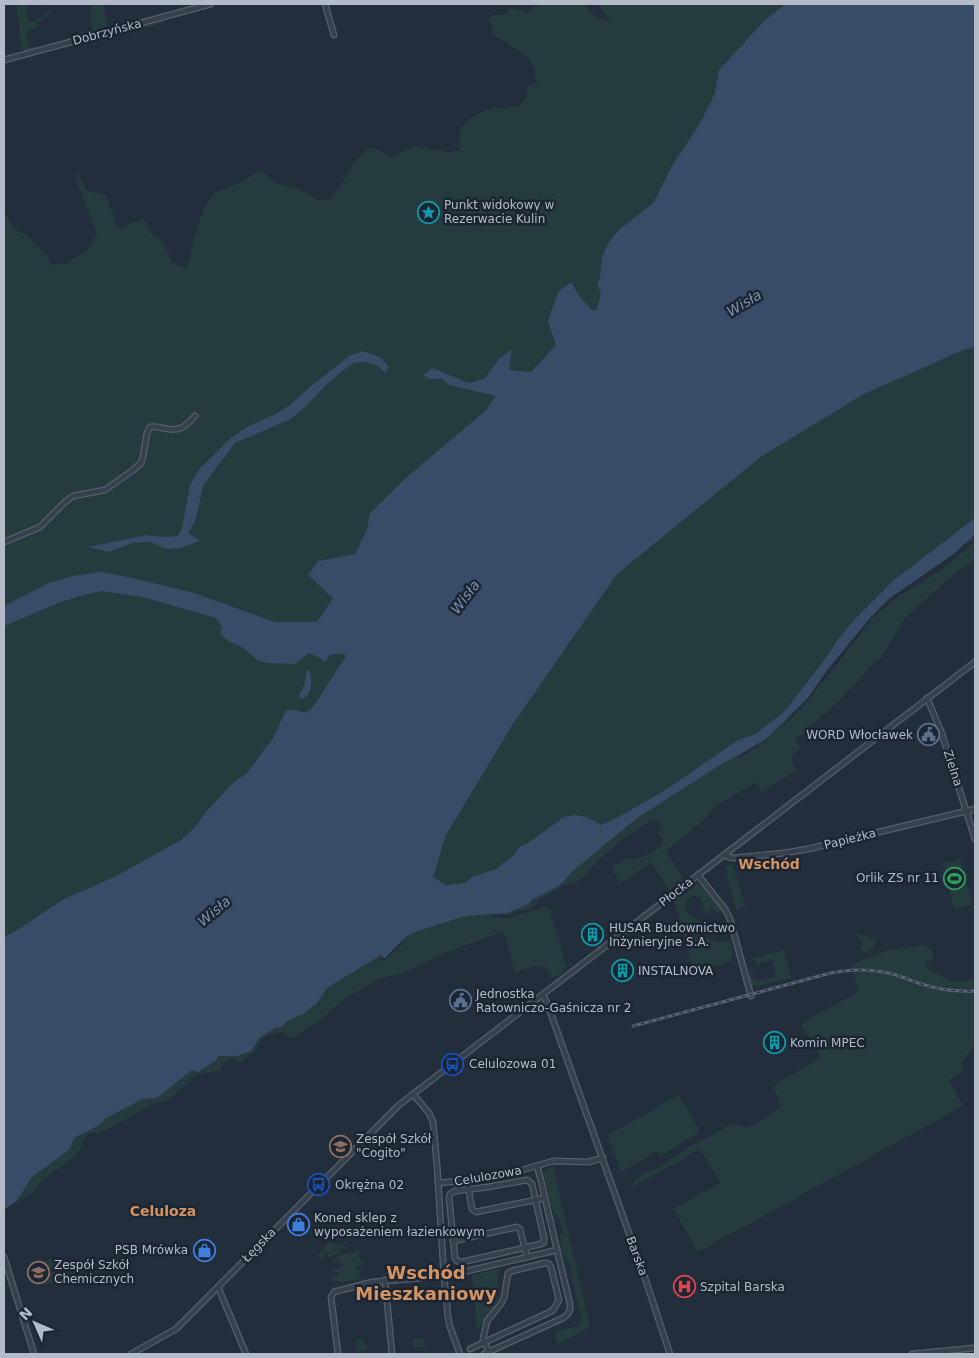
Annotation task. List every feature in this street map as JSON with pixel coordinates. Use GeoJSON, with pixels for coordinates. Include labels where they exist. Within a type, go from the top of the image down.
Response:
{"type":"FeatureCollection","features":[{"type":"Feature","properties":{"kind":"street","name":"Dobrzyńska"},"geometry":{"type":"LineString","coordinates":[[4,60],[211,4]]}},
{"type":"Feature","properties":{"kind":"street"},"geometry":{"type":"LineString","coordinates":[[325,4],[334,35]]}},
{"type":"Feature","properties":{"kind":"street"},"geometry":{"type":"LineString","coordinates":[[4,542],[40,527],[65,502],[74,496],[105,490],[134,470],[140,465],[142,460],[147,433],[150,427],[180,429],[186,426],[195,416]]}},
{"type":"Feature","properties":{"kind":"street","name":"Płocka"},"geometry":{"type":"LineString","coordinates":[[379,1124],[413,1094],[975,662]]}},
{"type":"Feature","properties":{"kind":"street","name":"Zielna"},"geometry":{"type":"LineString","coordinates":[[927,698],[941,731],[975,839]]}},
{"type":"Feature","properties":{"kind":"street","name":"Papieżka"},"geometry":{"type":"LineString","coordinates":[[725,854],[733,858],[794,852],[975,808]]}},
{"type":"Feature","properties":{"kind":"street"},"geometry":{"type":"LineString","coordinates":[[698,875],[725,908],[730,919],[751,996]]}},
{"type":"Feature","properties":{"kind":"street","name":"Barska"},"geometry":{"type":"LineString","coordinates":[[543,995],[670,1354]]}},
{"type":"Feature","properties":{"kind":"street","name":"Celulozowa"},"geometry":{"type":"LineString","coordinates":[[413,1094],[429,1113],[433,1122],[448,1322],[460,1354]]}},
{"type":"Feature","properties":{"kind":"street","name":"Łęgska"},"geometry":{"type":"LineString","coordinates":[[131,1354],[176,1329],[379,1124]]}},
{"type":"Feature","properties":{"kind":"street"},"geometry":{"type":"LineString","coordinates":[[484,1354],[567,1315],[570,1307],[537,1166],[553,1161],[588,1162],[602,1158]]}},
{"type":"Feature","properties":{"kind":"street","name":"Celulozowa"},"geometry":{"type":"LineString","coordinates":[[438,1183],[512,1173],[537,1166]]}},
{"type":"Feature","properties":{"kind":"street"},"geometry":{"type":"LineString","coordinates":[[467,1180],[472,1210],[476,1212],[545,1198]]}},
{"type":"Feature","properties":{"kind":"street"},"geometry":{"type":"LineString","coordinates":[[527,1180],[532,1184],[544,1240],[541,1244],[525,1248],[460,1262],[457,1261],[454,1258],[450,1195],[453,1192],[468,1190],[527,1180]]}},
{"type":"Feature","properties":{"kind":"street"},"geometry":{"type":"LineString","coordinates":[[442,1243],[516,1227],[520,1229],[527,1257]]}},
{"type":"Feature","properties":{"kind":"street"},"geometry":{"type":"LineString","coordinates":[[338,1354],[331,1298],[332,1294],[337,1291],[363,1283],[444,1276],[557,1250]]}},
{"type":"Feature","properties":{"kind":"street"},"geometry":{"type":"LineString","coordinates":[[4,1256],[34,1354]]}},
{"type":"Feature","properties":{"kind":"street"},"geometry":{"type":"LineString","coordinates":[[489,1352],[483,1338],[486,1322],[503,1300],[510,1271],[508,1262]]}},
{"type":"Feature","properties":{"kind":"street"},"geometry":{"type":"LineString","coordinates":[[470,1349],[553,1310],[558,1300],[551,1266],[547,1263],[510,1271]]}},
{"type":"Feature","properties":{"kind":"street"},"geometry":{"type":"LineString","coordinates":[[553,1277],[563,1274]]}},
{"type":"Feature","properties":{"kind":"street"},"geometry":{"type":"LineString","coordinates":[[385,1280],[392,1354]]}},
{"type":"Feature","properties":{"kind":"street"},"geometry":{"type":"LineString","coordinates":[[218,1287],[246,1354]]}},
{"type":"Feature","properties":{"kind":"street"},"geometry":{"type":"LineString","coordinates":[[912,1354],[975,1348]]}},
{"type":"Feature","properties":{"kind":"green space"},"geometry":{"type":"Polygon","coordinates":[[[17,4],[27,4],[29,22],[44,18],[45,12],[48,11],[47,4],[49,12],[44,19],[37,22],[38,28],[27,30],[29,47],[37,46],[37,48],[21,50],[17,4]]]}},
{"type":"Feature","properties":{"kind":"green space"},"geometry":{"type":"Polygon","coordinates":[[[90,4],[104,4],[108,28],[67,39],[80,35],[80,32],[92,29],[90,4]]]}},
{"type":"Feature","properties":{"kind":"green space"},"geometry":{"type":"Polygon","coordinates":[[[543,4],[583,4],[595,17],[611,22],[598,4],[975,4],[975,539],[953,550],[896,589],[858,629],[847,647],[841,654],[835,657],[779,730],[803,707],[873,618],[900,595],[945,567],[975,541],[975,558],[905,618],[879,661],[877,660],[839,701],[795,740],[800,747],[794,753],[791,760],[796,770],[762,793],[756,782],[714,807],[705,819],[666,851],[684,880],[669,890],[651,862],[620,884],[612,867],[625,859],[636,859],[645,856],[662,845],[663,840],[658,834],[660,822],[653,820],[615,846],[577,881],[564,885],[563,883],[559,889],[538,900],[538,904],[529,909],[513,912],[512,915],[490,917],[508,918],[547,906],[551,911],[551,917],[559,938],[566,967],[561,974],[552,978],[546,967],[534,966],[516,972],[506,938],[502,932],[450,951],[401,974],[375,980],[339,1003],[324,1017],[295,1037],[288,1037],[284,1034],[285,1032],[266,1037],[241,1062],[233,1059],[223,1064],[222,1069],[218,1071],[191,1077],[190,1082],[167,1101],[152,1104],[100,1133],[89,1133],[73,1158],[45,1178],[30,1195],[4,1210],[4,211],[15,230],[27,235],[47,256],[51,265],[67,263],[87,250],[97,233],[75,178],[77,171],[87,191],[106,195],[118,229],[133,222],[145,220],[152,235],[161,239],[173,263],[187,269],[202,215],[206,205],[216,192],[242,182],[262,171],[277,184],[297,188],[319,200],[330,199],[358,158],[371,147],[392,157],[413,146],[450,152],[460,150],[460,132],[465,123],[485,110],[521,105],[527,96],[525,89],[529,85],[538,83],[534,75],[535,70],[527,56],[489,32],[494,28],[488,20],[492,15],[506,14],[511,8],[528,13],[536,6],[543,4]],[[769,738],[759,745],[752,745],[738,759],[765,742],[769,738]],[[406,941],[389,949],[378,962],[386,959],[406,941]]]}},
{"type":"Feature","properties":{"kind":"green space"},"geometry":{"type":"Polygon","coordinates":[[[161,19],[163,23],[136,31],[135,27],[161,19]]]}},
{"type":"Feature","properties":{"kind":"green space","name":"Orlik ZS nr 11"},"geometry":{"type":"Polygon","coordinates":[[[960,859],[972,905],[954,909],[943,863],[960,859]]]}},
{"type":"Feature","properties":{"kind":"green space"},"geometry":{"type":"Polygon","coordinates":[[[732,864],[746,907],[736,910],[725,866],[732,864]]]}},
{"type":"Feature","properties":{"kind":"green space"},"geometry":{"type":"Polygon","coordinates":[[[697,884],[706,889],[723,910],[721,914],[711,909],[708,913],[704,910],[699,897],[693,895],[685,902],[685,909],[690,916],[700,922],[698,933],[700,937],[717,942],[730,941],[733,950],[731,960],[728,963],[694,972],[675,903],[672,901],[697,884]]]}},
{"type":"Feature","properties":{"kind":"green space"},"geometry":{"type":"Polygon","coordinates":[[[858,933],[870,940],[877,938],[873,949],[866,952],[860,950],[863,944],[856,934],[858,933]]]}},
{"type":"Feature","properties":{"kind":"green space"},"geometry":{"type":"Polygon","coordinates":[[[925,945],[934,955],[932,960],[925,962],[926,967],[950,981],[975,981],[975,1043],[961,1064],[964,1070],[949,1080],[963,1106],[698,1252],[673,1208],[721,1183],[700,1149],[633,1187],[634,1182],[644,1173],[655,1169],[688,1147],[732,1124],[747,1127],[772,1114],[780,1107],[779,1098],[773,1088],[776,1084],[821,1058],[801,1024],[859,991],[851,965],[888,950],[925,945]]]}},
{"type":"Feature","properties":{"kind":"green space"},"geometry":{"type":"Polygon","coordinates":[[[784,950],[791,978],[752,987],[749,970],[752,969],[754,979],[756,978],[757,981],[776,977],[772,960],[760,963],[760,966],[750,959],[784,950]]]}},
{"type":"Feature","properties":{"kind":"green space"},"geometry":{"type":"Polygon","coordinates":[[[679,1095],[700,1132],[660,1156],[657,1151],[621,1172],[608,1135],[679,1095]]]}},
{"type":"Feature","properties":{"kind":"green space"},"geometry":{"type":"Polygon","coordinates":[[[553,1166],[590,1327],[558,1344],[554,1334],[578,1326],[582,1322],[569,1263],[561,1247],[560,1236],[562,1232],[560,1219],[553,1212],[543,1171],[553,1166]]]}},
{"type":"Feature","properties":{"kind":"green space"},"geometry":{"type":"Polygon","coordinates":[[[332,1242],[349,1248],[342,1248],[338,1253],[328,1258],[328,1254],[324,1251],[322,1254],[326,1256],[321,1259],[318,1255],[328,1243],[332,1242]]]}},
{"type":"Feature","properties":{"kind":"green space"},"geometry":{"type":"Polygon","coordinates":[[[359,1249],[361,1252],[358,1257],[364,1264],[356,1267],[356,1269],[360,1272],[359,1277],[362,1279],[342,1282],[331,1280],[332,1277],[337,1277],[339,1273],[333,1272],[333,1270],[343,1266],[337,1260],[333,1263],[332,1261],[342,1254],[353,1253],[359,1249]]]}},
{"type":"Feature","properties":{"kind":"green space"},"geometry":{"type":"Polygon","coordinates":[[[54,1258],[56,1266],[37,1273],[34,1264],[54,1258]]]}},
{"type":"Feature","properties":{"kind":"green space"},"geometry":{"type":"Polygon","coordinates":[[[498,1269],[498,1300],[477,1330],[472,1275],[498,1269]]]}},
{"type":"Feature","properties":{"kind":"green space"},"geometry":{"type":"Polygon","coordinates":[[[59,1270],[62,1280],[44,1285],[41,1275],[59,1270]]]}},
{"type":"Feature","properties":{"kind":"green space"},"geometry":{"type":"Polygon","coordinates":[[[357,1339],[363,1340],[363,1343],[366,1343],[367,1350],[357,1352],[357,1339]]]}},
{"type":"Feature","properties":{"kind":"green space"},"geometry":{"type":"Polygon","coordinates":[[[413,1339],[424,1339],[425,1347],[414,1348],[413,1339]]]}},
{"type":"Feature","properties":{"kind":"water","name":"Wisła"},"geometry":{"type":"Polygon","coordinates":[[[785,4],[975,4],[975,346],[864,394],[762,456],[617,574],[513,724],[446,835],[433,877],[446,885],[465,883],[472,877],[496,869],[514,855],[519,847],[528,843],[564,817],[575,815],[587,817],[601,825],[611,821],[664,791],[738,740],[754,735],[784,712],[838,639],[894,580],[975,518],[975,534],[955,553],[890,598],[871,617],[828,669],[807,699],[767,738],[725,762],[637,818],[573,871],[559,886],[508,913],[465,916],[415,932],[406,937],[384,959],[381,955],[327,988],[317,1003],[303,1014],[287,1021],[282,1027],[275,1028],[259,1038],[251,1051],[237,1056],[218,1056],[216,1060],[199,1072],[192,1070],[157,1098],[143,1099],[106,1118],[98,1126],[74,1138],[70,1149],[32,1177],[16,1202],[4,1209],[4,937],[62,900],[116,876],[181,840],[194,828],[233,783],[246,774],[273,738],[286,710],[296,710],[305,713],[313,707],[346,656],[344,654],[330,654],[326,661],[324,661],[309,653],[295,664],[267,663],[257,660],[242,647],[230,642],[220,634],[222,627],[216,618],[142,597],[102,591],[61,602],[4,626],[4,606],[49,583],[72,576],[101,572],[194,593],[275,622],[317,622],[333,598],[308,575],[318,561],[355,554],[367,530],[370,513],[407,477],[485,411],[496,396],[449,385],[442,379],[429,379],[423,375],[432,368],[469,383],[484,379],[499,359],[512,349],[509,370],[531,372],[556,345],[548,321],[558,292],[571,282],[580,297],[592,310],[597,310],[601,293],[597,285],[600,278],[602,258],[608,243],[619,230],[654,202],[673,164],[699,125],[715,93],[719,70],[764,21],[785,4]]]}},
{"type":"Feature","properties":{"kind":"water"},"geometry":{"type":"Polygon","coordinates":[[[363,351],[380,357],[389,367],[385,373],[377,365],[366,362],[353,363],[330,381],[304,408],[289,420],[235,443],[203,486],[196,519],[188,533],[200,541],[181,548],[167,549],[150,542],[132,543],[109,552],[88,547],[146,535],[178,536],[182,528],[190,485],[200,468],[231,438],[247,427],[287,407],[349,356],[363,351]]]}},
{"type":"Feature","properties":{"kind":"water"},"geometry":{"type":"Polygon","coordinates":[[[307,670],[310,671],[311,687],[306,697],[302,699],[298,697],[304,686],[307,670]]]}},
{"type":"Feature","properties":{"kind":"railway"},"geometry":{"type":"LineString","coordinates":[[633,1026],[823,975],[849,970],[883,972],[939,988],[975,991]]}},
{"type":"Feature","properties":{"kind":"place","name":"Punkt widokowy w Rezerwacie Kulin"},"geometry":{"type":"Point","coordinates":[428,212]}},
{"type":"Feature","properties":{"kind":"place","name":"WORD Włocławek"},"geometry":{"type":"Point","coordinates":[929,735]}},
{"type":"Feature","properties":{"kind":"place","name":"Orlik ZS nr 11"},"geometry":{"type":"Point","coordinates":[955,878]}},
{"type":"Feature","properties":{"kind":"place","name":"HUSAR Budownictwo Inżynieryjne S.A."},"geometry":{"type":"Point","coordinates":[593,935]}},
{"type":"Feature","properties":{"kind":"place","name":"INSTALNOVA"},"geometry":{"type":"Point","coordinates":[622,971]}},
{"type":"Feature","properties":{"kind":"place","name":"Jednostka Ratowniczo-Gaśnicza nr 2"},"geometry":{"type":"Point","coordinates":[460,1001]}},
{"type":"Feature","properties":{"kind":"place","name":"Komin MPEC"},"geometry":{"type":"Point","coordinates":[774,1043]}},
{"type":"Feature","properties":{"kind":"place","name":"Celulozowa 01"},"geometry":{"type":"Point","coordinates":[453,1064]}},
{"type":"Feature","properties":{"kind":"place","name":"Zespół Szkół \"Cogito\""},"geometry":{"type":"Point","coordinates":[340,1146]}},
{"type":"Feature","properties":{"kind":"place","name":"Okrężna 02"},"geometry":{"type":"Point","coordinates":[319,1185]}},
{"type":"Feature","properties":{"kind":"place","name":"Koned sklep z wyposażeniem łazienkowym"},"geometry":{"type":"Point","coordinates":[298,1225]}},
{"type":"Feature","properties":{"kind":"place","name":"PSB Mrówka"},"geometry":{"type":"Point","coordinates":[204,1250]}},
{"type":"Feature","properties":{"kind":"place","name":"Zespół Szkół Chemicznych"},"geometry":{"type":"Point","coordinates":[38,1272]}},
{"type":"Feature","properties":{"kind":"place","name":"Szpital Barska"},"geometry":{"type":"Point","coordinates":[684,1287]}},
{"type":"Feature","properties":{"kind":"district","name":"Wschód"},"geometry":{"type":"Point","coordinates":[769,864]}},
{"type":"Feature","properties":{"kind":"district","name":"Celuloza"},"geometry":{"type":"Point","coordinates":[163,1211]}},
{"type":"Feature","properties":{"kind":"district","name":"Wschód Mieszkaniowy"},"geometry":{"type":"Point","coordinates":[426,1283]}}]}
